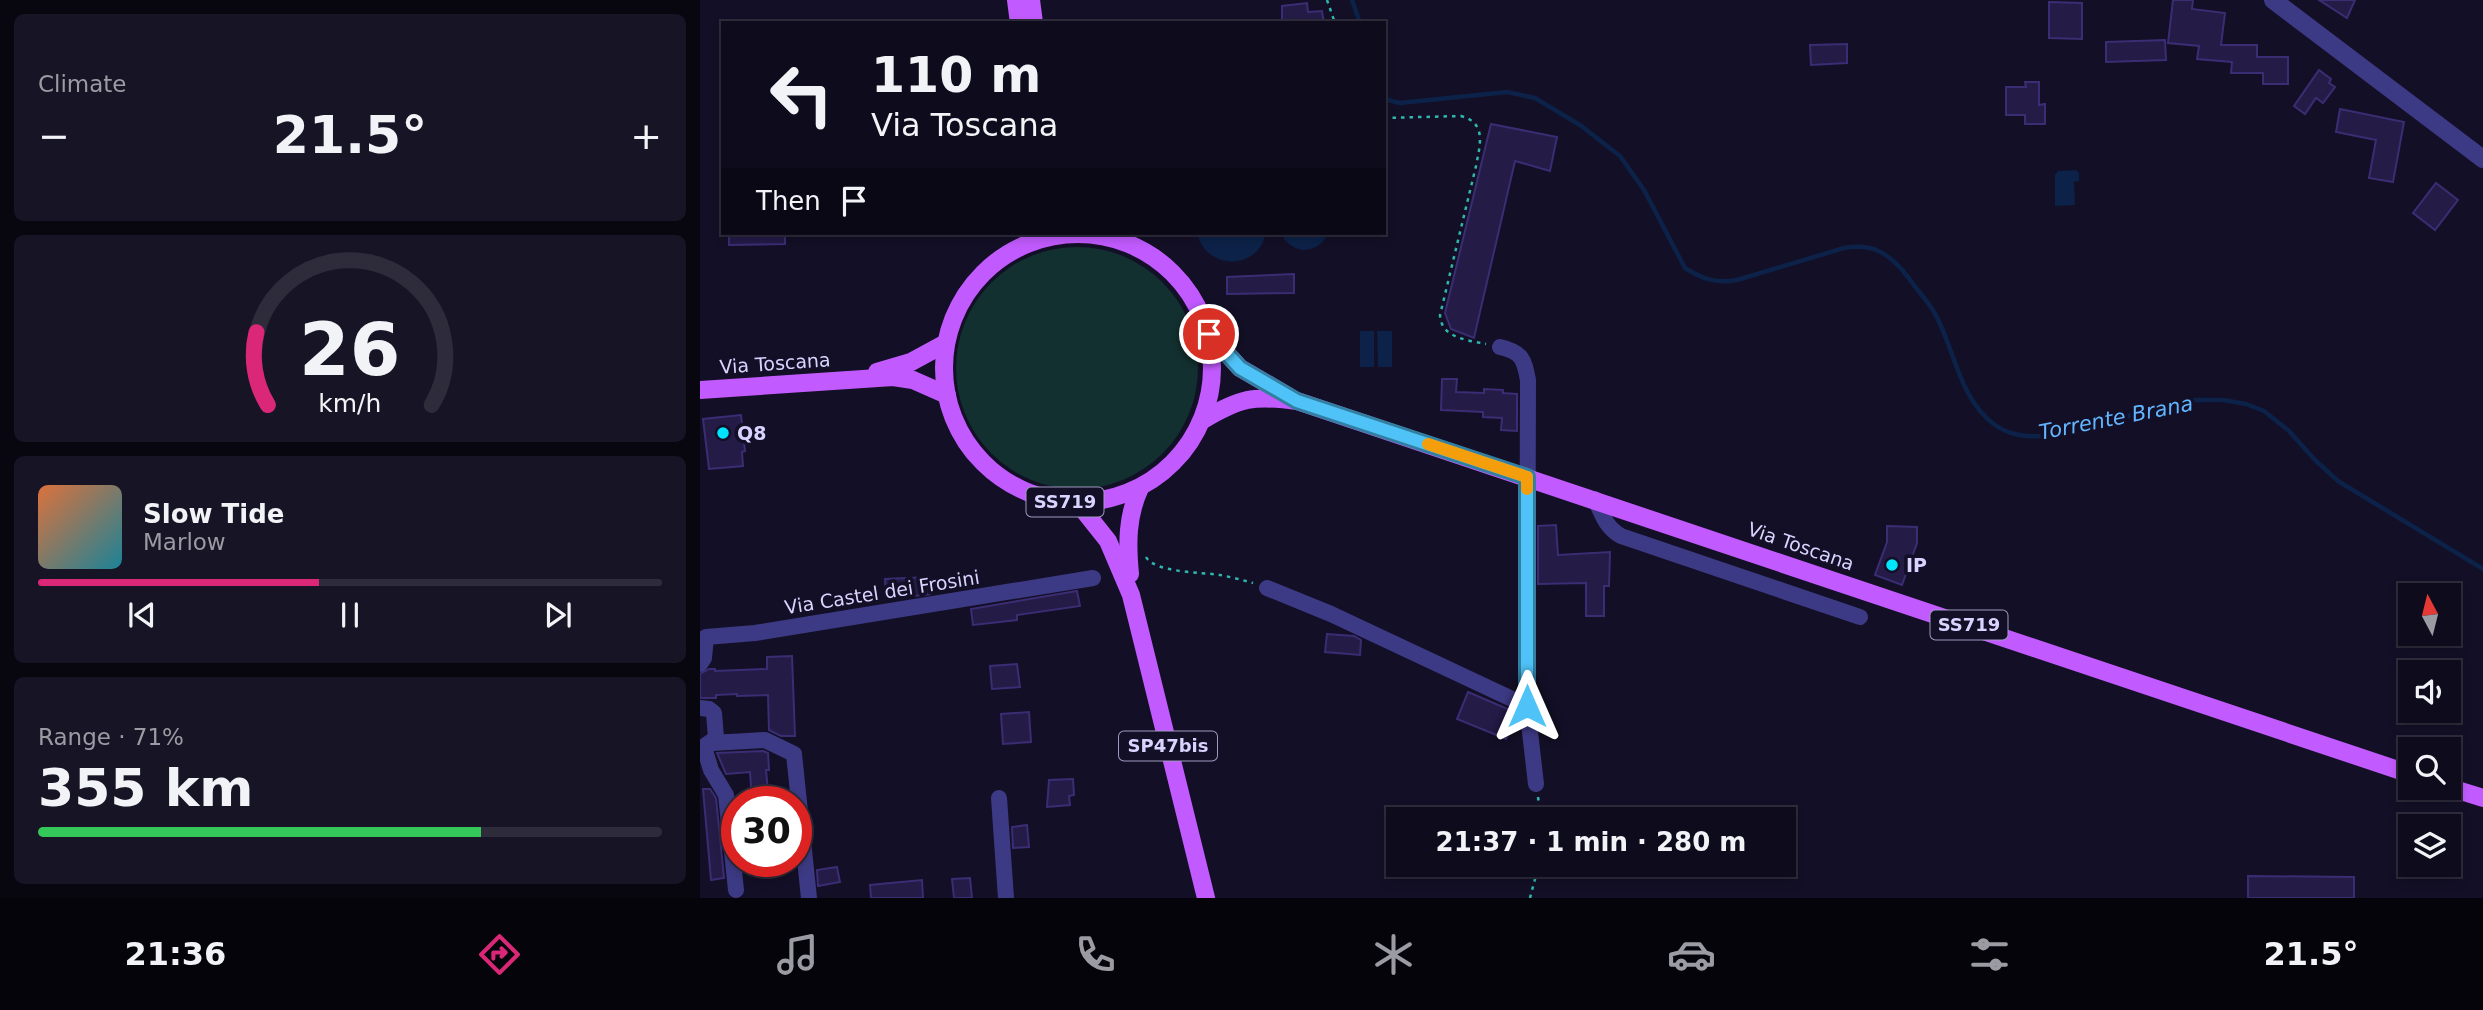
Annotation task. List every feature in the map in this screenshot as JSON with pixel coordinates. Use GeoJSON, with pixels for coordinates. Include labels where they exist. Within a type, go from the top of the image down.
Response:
{"type":"FeatureCollection","features":[{"type":"Feature","properties":{"kind":"main road"},"geometry":{"type":"LineString","coordinates":[[1016,0],[1019,21]]}},
{"type":"Feature","properties":{"kind":"main road"},"geometry":{"type":"LineString","coordinates":[[1031,0],[1034,21]]}},
{"type":"Feature","properties":{"kind":"main road"},"geometry":{"type":"LineString","coordinates":[[1016,250],[1023,235]]}},
{"type":"Feature","properties":{"kind":"main road","name":"SS719"},"geometry":{"type":"LineString","coordinates":[[1079,235],[1036,241],[1016,250],[993,264],[974,283],[960,305],[946,343],[944,378],[956,424],[963,438],[993,472],[1032,494],[1077,502],[1109,499],[1140,488],[1177,459],[1203,420],[1213,378],[1209,334],[1194,299],[1169,269],[1138,248],[1103,235]]}},
{"type":"Feature","properties":{"kind":"main road","name":"Via Toscana"},"geometry":{"type":"LineString","coordinates":[[1209,334],[1240,368],[1297,401],[2398,770]]}},
{"type":"Feature","properties":{"kind":"main road","name":"Via Toscana"},"geometry":{"type":"LineString","coordinates":[[853,378],[911,362],[946,343]]}},
{"type":"Feature","properties":{"kind":"main road","name":"Via Toscana"},"geometry":{"type":"LineString","coordinates":[[700,390],[853,378],[906,379],[947,395]]}},
{"type":"Feature","properties":{"kind":"main road","name":"Via Toscana"},"geometry":{"type":"LineString","coordinates":[[1203,420],[1241,400],[1263,398],[1297,401]]}},
{"type":"Feature","properties":{"kind":"main road","name":"SP47bis"},"geometry":{"type":"LineString","coordinates":[[1131,595],[1128,525],[1132,503],[1140,488]]}},
{"type":"Feature","properties":{"kind":"main road","name":"SP47bis"},"geometry":{"type":"LineString","coordinates":[[1077,502],[1108,541],[1131,595],[1206,898]]}},
{"type":"Feature","properties":{"kind":"main road"},"geometry":{"type":"LineString","coordinates":[[2461,790],[2483,798]]}},
{"type":"Feature","properties":{"kind":"street"},"geometry":{"type":"LineString","coordinates":[[2273,0],[2483,159]]}},
{"type":"Feature","properties":{"kind":"street"},"geometry":{"type":"LineString","coordinates":[[1500,347],[1518,353],[1526,368],[1528,380],[1527,706],[1536,784]]}},
{"type":"Feature","properties":{"kind":"street"},"geometry":{"type":"LineString","coordinates":[[1595,499],[1609,528],[1620,536],[1860,617]]}},
{"type":"Feature","properties":{"kind":"street","name":"Via Castel dei Frosini"},"geometry":{"type":"LineString","coordinates":[[700,664],[704,658],[703,637],[755,634],[1093,578]]}},
{"type":"Feature","properties":{"kind":"street"},"geometry":{"type":"LineString","coordinates":[[1267,588],[1331,614],[1527,706]]}},
{"type":"Feature","properties":{"kind":"street"},"geometry":{"type":"LineString","coordinates":[[700,708],[714,713],[716,738],[705,746]]}},
{"type":"Feature","properties":{"kind":"street"},"geometry":{"type":"LineString","coordinates":[[705,746],[765,740],[794,754],[809,898]]}},
{"type":"Feature","properties":{"kind":"street"},"geometry":{"type":"LineString","coordinates":[[705,746],[711,770],[726,795],[736,890]]}},
{"type":"Feature","properties":{"kind":"street"},"geometry":{"type":"LineString","coordinates":[[999,798],[1006,898]]}},
{"type":"Feature","properties":{"kind":"path"},"geometry":{"type":"LineString","coordinates":[[1326,0],[1334,21]]}},
{"type":"Feature","properties":{"kind":"path"},"geometry":{"type":"LineString","coordinates":[[1386,118],[1461,116],[1475,123],[1478,129],[1479,149],[1440,314],[1444,329],[1452,335],[1500,347]]}},
{"type":"Feature","properties":{"kind":"path"},"geometry":{"type":"LineString","coordinates":[[1146,556],[1148,562],[1159,566],[1217,574],[1267,588]]}},
{"type":"Feature","properties":{"kind":"path"},"geometry":{"type":"LineString","coordinates":[[1536,784],[1539,807]]}},
{"type":"Feature","properties":{"kind":"path"},"geometry":{"type":"LineString","coordinates":[[1530,898],[1536,877]]}},
{"type":"Feature","properties":{"kind":"green space"},"geometry":{"type":"Polygon","coordinates":[[[1065,247],[1089,247],[1134,261],[1163,282],[1178,301],[1189,322],[1196,344],[1196,392],[1189,414],[1178,435],[1163,454],[1134,475],[1112,484],[1089,489],[1065,489],[1020,475],[1000,462],[983,445],[970,425],[961,403],[956,380],[956,356],[970,311],[983,291],[1000,274],[1020,261],[1042,252],[1065,247]]]}},
{"type":"Feature","properties":{"kind":"water"},"geometry":{"type":"Polygon","coordinates":[[[2076,170],[2079,173],[2079,181],[2074,182],[2075,205],[2055,206],[2055,175],[2058,171],[2076,170]]]}},
{"type":"Feature","properties":{"kind":"water"},"geometry":{"type":"Polygon","coordinates":[[[1198,235],[1265,235],[1253,254],[1232,262],[1210,254],[1198,235]]]}},
{"type":"Feature","properties":{"kind":"water"},"geometry":{"type":"Polygon","coordinates":[[[1282,235],[1327,235],[1312,249],[1298,249],[1282,235]]]}},
{"type":"Feature","properties":{"kind":"water"},"geometry":{"type":"Polygon","coordinates":[[[1360,331],[1374,331],[1374,367],[1360,367],[1360,331]]]}},
{"type":"Feature","properties":{"kind":"water"},"geometry":{"type":"Polygon","coordinates":[[[1377,331],[1392,331],[1392,367],[1378,367],[1377,331]]]}},
{"type":"Feature","properties":{"kind":"building"},"geometry":{"type":"Polygon","coordinates":[[[2173,0],[2193,0],[2192,9],[2225,13],[2221,45],[2257,45],[2257,57],[2288,57],[2288,84],[2263,84],[2263,73],[2231,73],[2232,62],[2197,59],[2199,46],[2168,43],[2173,0]]]}},
{"type":"Feature","properties":{"kind":"building"},"geometry":{"type":"Polygon","coordinates":[[[2319,0],[2355,0],[2347,18],[2319,0]]]}},
{"type":"Feature","properties":{"kind":"building"},"geometry":{"type":"Polygon","coordinates":[[[2049,2],[2082,3],[2082,39],[2049,38],[2049,2]]]}},
{"type":"Feature","properties":{"kind":"building"},"geometry":{"type":"Polygon","coordinates":[[[1307,3],[1308,12],[1322,11],[1324,21],[1282,21],[1282,6],[1307,3]]]}},
{"type":"Feature","properties":{"kind":"building"},"geometry":{"type":"Polygon","coordinates":[[[2165,40],[2166,60],[2106,62],[2106,42],[2165,40]]]}},
{"type":"Feature","properties":{"kind":"building"},"geometry":{"type":"Polygon","coordinates":[[[1847,44],[1847,63],[1811,65],[1810,45],[1847,44]]]}},
{"type":"Feature","properties":{"kind":"building"},"geometry":{"type":"Polygon","coordinates":[[[2319,70],[2331,79],[2329,83],[2335,87],[2323,103],[2316,98],[2305,114],[2294,106],[2319,70]]]}},
{"type":"Feature","properties":{"kind":"building"},"geometry":{"type":"Polygon","coordinates":[[[2025,82],[2039,82],[2039,105],[2045,104],[2045,124],[2025,124],[2025,115],[2006,115],[2006,87],[2026,87],[2025,82]]]}},
{"type":"Feature","properties":{"kind":"building"},"geometry":{"type":"Polygon","coordinates":[[[2340,109],[2404,122],[2393,182],[2369,178],[2376,140],[2336,132],[2340,109]]]}},
{"type":"Feature","properties":{"kind":"building"},"geometry":{"type":"Polygon","coordinates":[[[1491,124],[1557,137],[1550,171],[1515,161],[1474,338],[1451,329],[1445,313],[1491,124]]]}},
{"type":"Feature","properties":{"kind":"building"},"geometry":{"type":"Polygon","coordinates":[[[2436,183],[2458,200],[2435,230],[2413,213],[2436,183]]]}},
{"type":"Feature","properties":{"kind":"building"},"geometry":{"type":"Polygon","coordinates":[[[729,235],[785,235],[785,244],[729,245],[729,235]]]}},
{"type":"Feature","properties":{"kind":"building"},"geometry":{"type":"Polygon","coordinates":[[[1294,274],[1294,293],[1227,294],[1227,277],[1294,274]]]}},
{"type":"Feature","properties":{"kind":"building"},"geometry":{"type":"Polygon","coordinates":[[[1442,379],[1457,379],[1456,392],[1484,393],[1484,389],[1517,394],[1517,431],[1501,430],[1502,418],[1483,417],[1483,412],[1441,410],[1442,379]]]}},
{"type":"Feature","properties":{"kind":"building"},"geometry":{"type":"Polygon","coordinates":[[[741,415],[745,451],[742,452],[743,466],[709,469],[703,419],[741,415]]]}},
{"type":"Feature","properties":{"kind":"building"},"geometry":{"type":"Polygon","coordinates":[[[1556,525],[1558,555],[1610,552],[1609,586],[1604,586],[1604,616],[1586,616],[1586,583],[1538,584],[1538,526],[1556,525]]]}},
{"type":"Feature","properties":{"kind":"building"},"geometry":{"type":"Polygon","coordinates":[[[1887,526],[1917,527],[1917,543],[1902,585],[1875,575],[1887,542],[1887,526]]]}},
{"type":"Feature","properties":{"kind":"building"},"geometry":{"type":"Polygon","coordinates":[[[930,577],[931,594],[886,599],[885,579],[930,577]]]}},
{"type":"Feature","properties":{"kind":"building"},"geometry":{"type":"Polygon","coordinates":[[[1077,591],[1080,606],[1017,615],[1017,620],[973,625],[971,609],[1077,591]]]}},
{"type":"Feature","properties":{"kind":"building"},"geometry":{"type":"Polygon","coordinates":[[[1327,634],[1354,636],[1361,640],[1360,655],[1325,652],[1327,634]]]}},
{"type":"Feature","properties":{"kind":"building"},"geometry":{"type":"Polygon","coordinates":[[[792,656],[795,736],[781,736],[769,730],[768,695],[737,694],[700,698],[700,674],[709,669],[767,669],[767,657],[792,656]]]}},
{"type":"Feature","properties":{"kind":"building"},"geometry":{"type":"Polygon","coordinates":[[[1017,664],[1020,687],[992,689],[990,666],[1017,664]]]}},
{"type":"Feature","properties":{"kind":"building"},"geometry":{"type":"Polygon","coordinates":[[[1468,692],[1517,713],[1506,739],[1457,719],[1468,692]]]}},
{"type":"Feature","properties":{"kind":"building"},"geometry":{"type":"Polygon","coordinates":[[[1029,712],[1031,742],[1003,744],[1001,714],[1029,712]]]}},
{"type":"Feature","properties":{"kind":"building"},"geometry":{"type":"Polygon","coordinates":[[[717,753],[768,753],[768,786],[751,786],[750,772],[726,774],[717,753]]]}},
{"type":"Feature","properties":{"kind":"building"},"geometry":{"type":"Polygon","coordinates":[[[1073,779],[1074,795],[1069,796],[1070,805],[1047,807],[1049,780],[1073,779]]]}},
{"type":"Feature","properties":{"kind":"building"},"geometry":{"type":"Polygon","coordinates":[[[703,789],[710,789],[716,798],[721,877],[724,878],[711,880],[703,789]]]}},
{"type":"Feature","properties":{"kind":"building"},"geometry":{"type":"Polygon","coordinates":[[[1027,825],[1029,847],[1013,848],[1012,827],[1027,825]]]}},
{"type":"Feature","properties":{"kind":"building"},"geometry":{"type":"Polygon","coordinates":[[[837,867],[840,882],[818,886],[817,870],[837,867]]]}},
{"type":"Feature","properties":{"kind":"building"},"geometry":{"type":"Polygon","coordinates":[[[2248,876],[2354,877],[2354,898],[2248,898],[2248,876]]]}},
{"type":"Feature","properties":{"kind":"building"},"geometry":{"type":"Polygon","coordinates":[[[970,878],[972,898],[954,898],[952,879],[970,878]]]}},
{"type":"Feature","properties":{"kind":"building"},"geometry":{"type":"Polygon","coordinates":[[[922,880],[923,898],[871,898],[870,885],[922,880]]]}},
{"type":"Feature","properties":{"kind":"waterway","name":"Torrente Brana"},"geometry":{"type":"LineString","coordinates":[[1352,0],[1359,21]]}},
{"type":"Feature","properties":{"kind":"waterway","name":"Torrente Brana"},"geometry":{"type":"LineString","coordinates":[[1386,97],[1400,103],[1507,92],[1535,98],[1580,125],[1620,156],[1644,190],[1685,268],[1704,278],[1716,281],[1737,280],[1844,248],[1864,247],[1888,256],[1934,312],[1973,401],[1995,425],[2007,432],[2046,436],[2194,400],[2223,400],[2246,404],[2264,411],[2289,431],[2338,481],[2483,569]]}},
{"type":"Feature","properties":{"kind":"slow traffic"},"geometry":{"type":"LineString","coordinates":[[1428,444],[1527,477],[1527,489]]}},
{"type":"Feature","properties":{"kind":"place","name":"Q8"},"geometry":{"type":"Point","coordinates":[723,433]}},
{"type":"Feature","properties":{"kind":"place","name":"IP"},"geometry":{"type":"Point","coordinates":[1892,565]}},
{"type":"Feature","properties":{"kind":"route"},"geometry":{"type":"LineString","coordinates":[[1209,334],[1240,368],[1297,401],[1527,477],[1527,706]]}}]}
